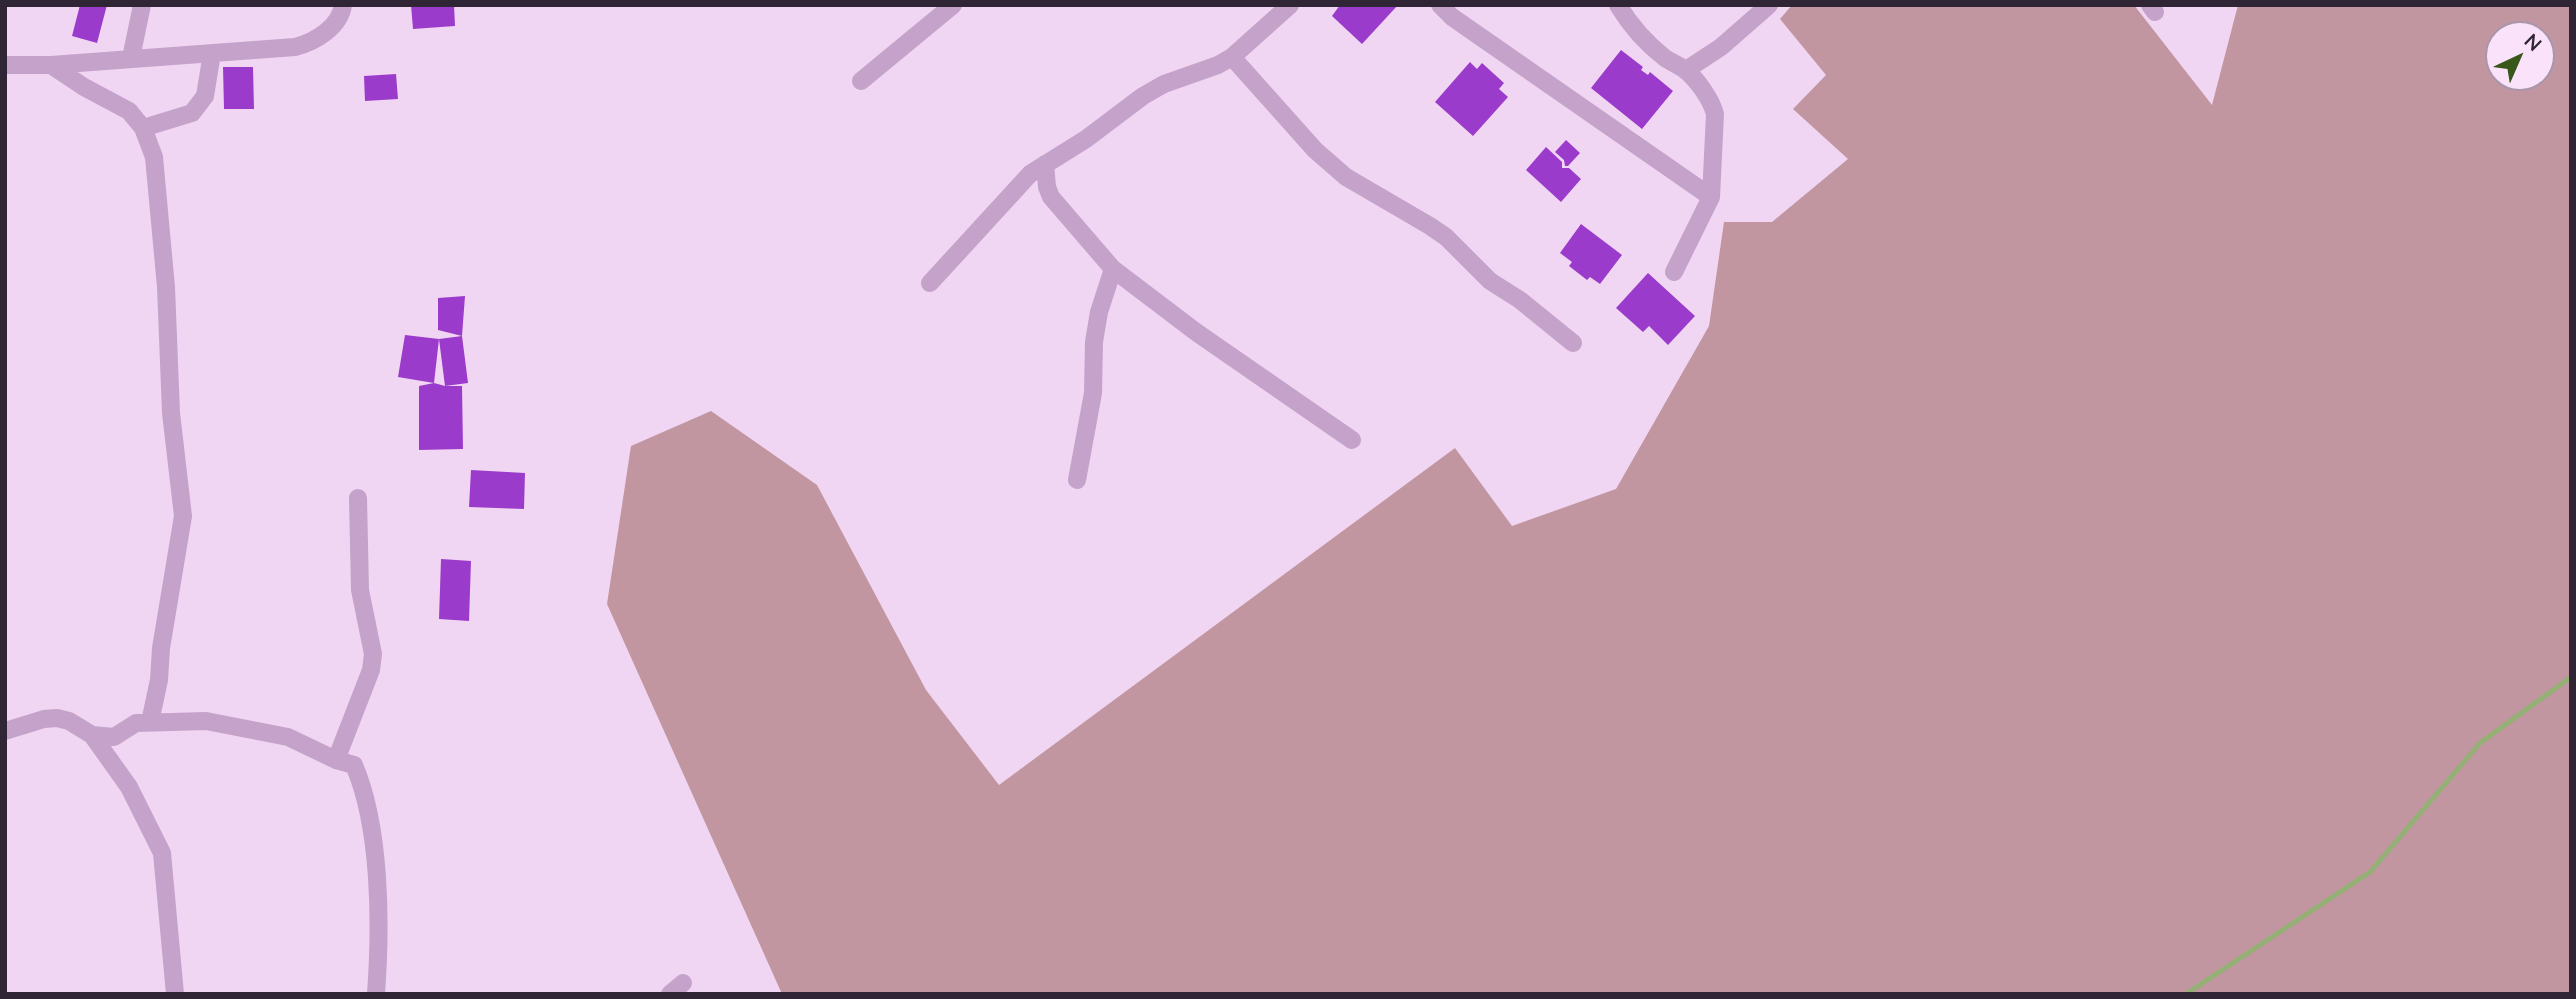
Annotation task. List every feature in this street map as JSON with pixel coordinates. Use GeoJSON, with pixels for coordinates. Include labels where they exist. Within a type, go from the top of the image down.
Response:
{"type":"FeatureCollection","features":[{"type":"Feature","properties":{"kind":"street"},"geometry":{"type":"LineString","coordinates":[[131,58],[142,5]]}},
{"type":"Feature","properties":{"kind":"street"},"geometry":{"type":"LineString","coordinates":[[5,65],[51,65],[295,47],[308,44],[334,24],[343,5]]}},
{"type":"Feature","properties":{"kind":"street"},"geometry":{"type":"LineString","coordinates":[[861,81],[953,5]]}},
{"type":"Feature","properties":{"kind":"street"},"geometry":{"type":"LineString","coordinates":[[930,283],[1020,183],[1086,139],[1143,96],[1231,57],[1290,5]]}},
{"type":"Feature","properties":{"kind":"street"},"geometry":{"type":"LineString","coordinates":[[1440,5],[1452,17],[1711,197]]}},
{"type":"Feature","properties":{"kind":"street"},"geometry":{"type":"LineString","coordinates":[[1618,5],[1628,21],[1646,40],[1666,58],[1686,70],[1712,103],[1715,114],[1711,197],[1674,271]]}},
{"type":"Feature","properties":{"kind":"street"},"geometry":{"type":"LineString","coordinates":[[1686,70],[1721,47],[1769,5]]}},
{"type":"Feature","properties":{"kind":"street"},"geometry":{"type":"LineString","coordinates":[[143,128],[192,113],[205,96],[212,53]]}},
{"type":"Feature","properties":{"kind":"street"},"geometry":{"type":"LineString","coordinates":[[1231,57],[1315,150],[1346,177],[1446,237],[1490,281],[1520,300],[1573,343]]}},
{"type":"Feature","properties":{"kind":"street"},"geometry":{"type":"LineString","coordinates":[[51,65],[84,87],[130,111],[143,128],[154,157],[166,287],[172,413],[183,516],[159,680],[149,722]]}},
{"type":"Feature","properties":{"kind":"street"},"geometry":{"type":"LineString","coordinates":[[1045,164],[1046,187],[1051,197],[1113,270],[1196,332],[1352,440]]}},
{"type":"Feature","properties":{"kind":"street"},"geometry":{"type":"LineString","coordinates":[[1077,480],[1093,393],[1094,342],[1099,312],[1113,270]]}},
{"type":"Feature","properties":{"kind":"street"},"geometry":{"type":"LineString","coordinates":[[337,760],[371,670],[373,654],[360,590],[358,498]]}},
{"type":"Feature","properties":{"kind":"street"},"geometry":{"type":"LineString","coordinates":[[5,731],[44,719],[57,718],[69,721],[92,734],[114,737],[136,723],[206,721],[288,737],[354,765],[368,807],[380,937],[376,994]]}},
{"type":"Feature","properties":{"kind":"street"},"geometry":{"type":"LineString","coordinates":[[92,734],[129,787],[162,853],[175,994]]}},
{"type":"Feature","properties":{"kind":"shaded area"},"geometry":{"type":"Polygon","coordinates":[[[1792,5],[2134,5],[2212,105],[2238,5],[2571,5],[2571,994],[782,994],[607,604],[631,446],[711,411],[817,485],[926,690],[999,785],[1455,448],[1512,526],[1616,489],[1709,326],[1724,222],[1772,222],[1848,159],[1793,109],[1826,75],[1780,19],[1792,5]]]}},
{"type":"Feature","properties":{"kind":"building"},"geometry":{"type":"Polygon","coordinates":[[[80,5],[107,5],[97,43],[72,36],[80,5]]]}},
{"type":"Feature","properties":{"kind":"building"},"geometry":{"type":"Polygon","coordinates":[[[411,5],[454,5],[455,26],[413,29],[411,5]]]}},
{"type":"Feature","properties":{"kind":"building"},"geometry":{"type":"Polygon","coordinates":[[[1340,5],[1398,5],[1362,44],[1332,16],[1340,5]]]}},
{"type":"Feature","properties":{"kind":"building"},"geometry":{"type":"Polygon","coordinates":[[[1621,50],[1643,67],[1641,70],[1648,75],[1650,72],[1673,91],[1642,129],[1591,88],[1621,50]]]}},
{"type":"Feature","properties":{"kind":"building"},"geometry":{"type":"Polygon","coordinates":[[[1470,62],[1477,69],[1482,63],[1504,83],[1499,89],[1508,97],[1473,136],[1435,102],[1470,62]]]}},
{"type":"Feature","properties":{"kind":"building"},"geometry":{"type":"Polygon","coordinates":[[[223,67],[253,67],[254,109],[224,109],[223,67]]]}},
{"type":"Feature","properties":{"kind":"building"},"geometry":{"type":"Polygon","coordinates":[[[396,74],[398,99],[365,101],[364,76],[396,74]]]}},
{"type":"Feature","properties":{"kind":"building"},"geometry":{"type":"Polygon","coordinates":[[[1566,140],[1580,153],[1568,166],[1565,166],[1564,160],[1555,152],[1566,140]]]}},
{"type":"Feature","properties":{"kind":"building"},"geometry":{"type":"Polygon","coordinates":[[[1546,147],[1562,162],[1562,168],[1569,168],[1581,179],[1561,202],[1526,170],[1546,147]]]}},
{"type":"Feature","properties":{"kind":"building"},"geometry":{"type":"Polygon","coordinates":[[[1581,224],[1622,255],[1600,284],[1590,277],[1587,280],[1569,266],[1572,262],[1560,253],[1581,224]]]}},
{"type":"Feature","properties":{"kind":"building"},"geometry":{"type":"Polygon","coordinates":[[[1648,273],[1695,316],[1668,345],[1649,326],[1643,332],[1616,308],[1648,273]]]}},
{"type":"Feature","properties":{"kind":"building"},"geometry":{"type":"Polygon","coordinates":[[[465,296],[462,336],[438,330],[438,298],[465,296]]]}},
{"type":"Feature","properties":{"kind":"building"},"geometry":{"type":"Polygon","coordinates":[[[405,335],[439,339],[434,383],[398,377],[405,335]]]}},
{"type":"Feature","properties":{"kind":"building"},"geometry":{"type":"Polygon","coordinates":[[[462,336],[468,383],[445,386],[439,339],[462,336]]]}},
{"type":"Feature","properties":{"kind":"building"},"geometry":{"type":"Polygon","coordinates":[[[434,383],[462,386],[463,449],[419,450],[419,386],[434,383]]]}},
{"type":"Feature","properties":{"kind":"building"},"geometry":{"type":"Polygon","coordinates":[[[471,470],[525,473],[524,509],[469,507],[471,470]]]}},
{"type":"Feature","properties":{"kind":"building"},"geometry":{"type":"Polygon","coordinates":[[[441,559],[471,561],[469,621],[439,619],[441,559]]]}},
{"type":"Feature","properties":{"kind":"waterway"},"geometry":{"type":"LineString","coordinates":[[2186,994],[2370,872],[2480,743],[2571,677]]}}]}
